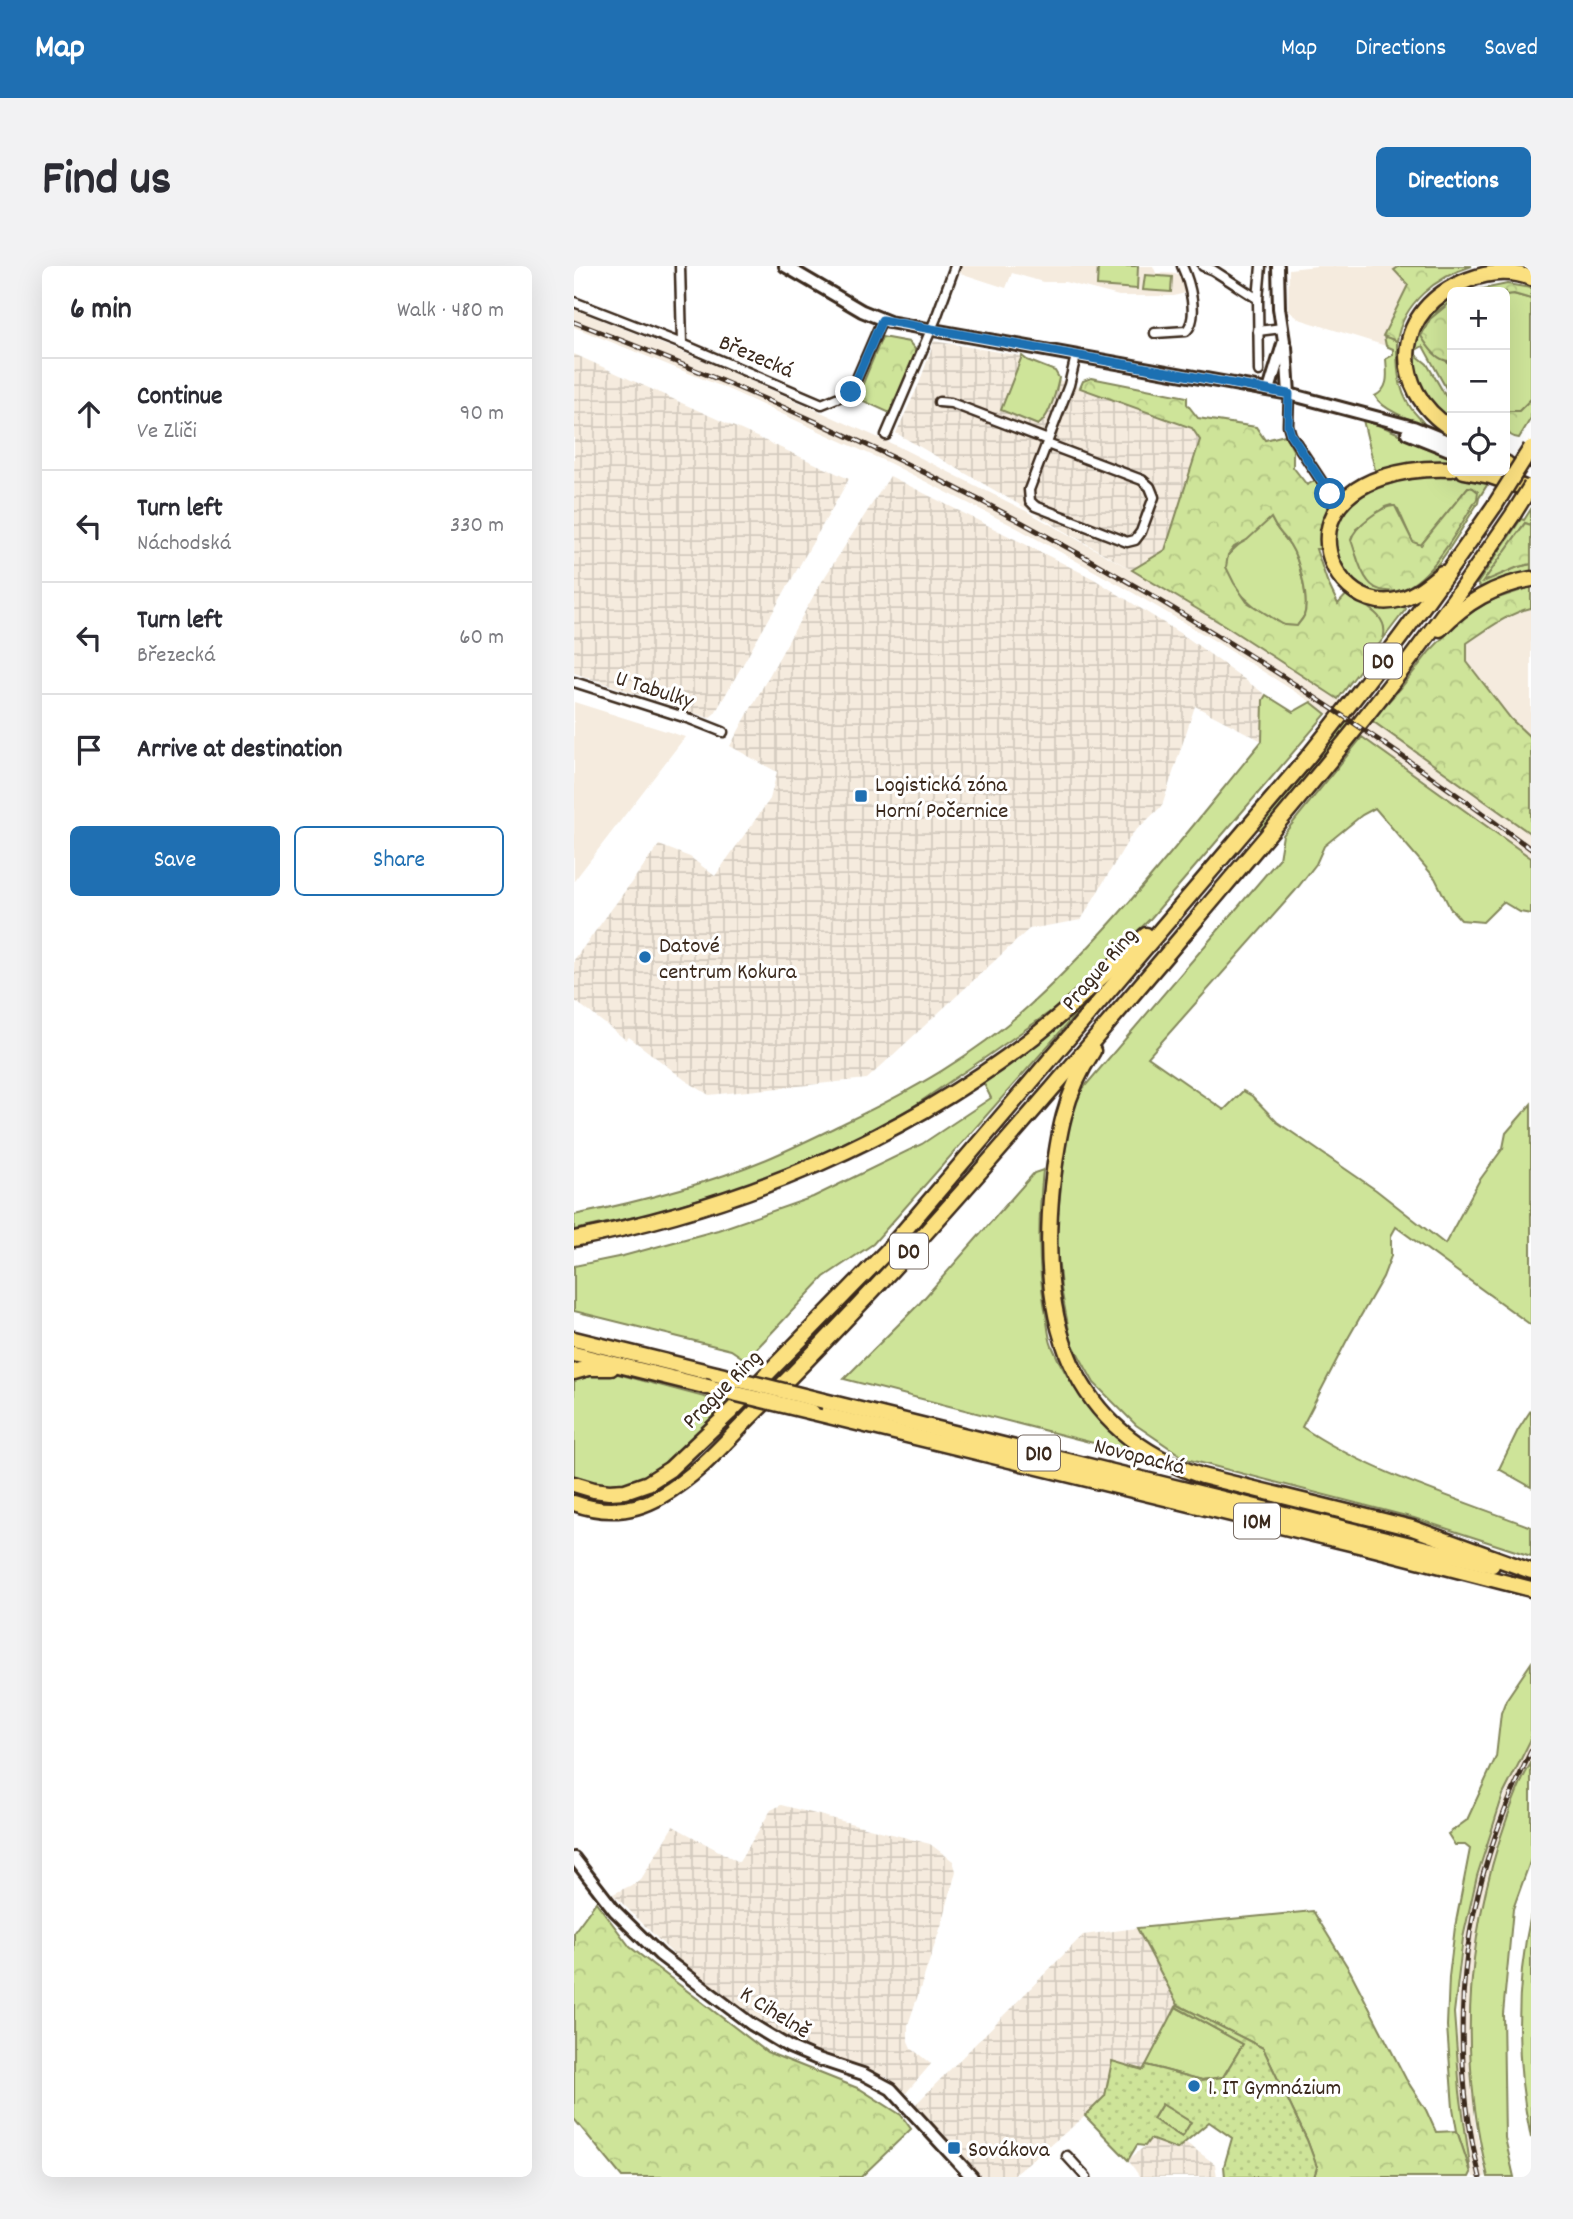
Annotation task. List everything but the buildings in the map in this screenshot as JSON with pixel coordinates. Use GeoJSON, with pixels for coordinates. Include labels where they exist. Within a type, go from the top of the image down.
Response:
{"type":"FeatureCollection","features":[{"type":"Feature","properties":{"kind":"highway"},"geometry":{"type":"LineString","coordinates":[[1447,425],[1423,405],[1409,374],[1408,354],[1418,320],[1434,299],[1469,280],[1502,273],[1531,278]]}},
{"type":"Feature","properties":{"kind":"highway","name":"Prague Ring"},"geometry":{"type":"LineString","coordinates":[[574,1484],[594,1490],[617,1492],[633,1489],[655,1479],[678,1462],[887,1251],[1355,699],[1456,561],[1531,449]]}},
{"type":"Feature","properties":{"kind":"highway"},"geometry":{"type":"LineString","coordinates":[[1447,469],[1399,473],[1352,493],[1341,504],[1332,520],[1328,547],[1332,564],[1342,580],[1358,594],[1379,601],[1399,600],[1415,593],[1456,561]]}},
{"type":"Feature","properties":{"kind":"highway"},"geometry":{"type":"LineString","coordinates":[[1490,476],[1531,488]]}},
{"type":"Feature","properties":{"kind":"highway","name":"Prague Ring"},"geometry":{"type":"LineString","coordinates":[[574,1503],[601,1510],[627,1509],[649,1503],[680,1484],[794,1374],[883,1281],[1123,1006],[1316,778],[1410,660],[1531,488]]}},
{"type":"Feature","properties":{"kind":"highway"},"geometry":{"type":"LineString","coordinates":[[1410,660],[1473,600],[1504,586],[1531,579]]}},
{"type":"Feature","properties":{"kind":"highway"},"geometry":{"type":"LineString","coordinates":[[574,1238],[671,1217],[771,1185],[859,1145],[916,1115],[998,1063],[1040,1032],[1209,873]]}},
{"type":"Feature","properties":{"kind":"highway"},"geometry":{"type":"LineString","coordinates":[[1123,1006],[1087,1061],[1068,1097],[1057,1145],[1048,1240],[1052,1297],[1058,1329],[1066,1352],[1089,1395],[1118,1429],[1158,1457],[1181,1469],[1412,1528],[1531,1573]]}},
{"type":"Feature","properties":{"kind":"highway","name":"Novopacká"},"geometry":{"type":"LineString","coordinates":[[574,1339],[1531,1573]]}},
{"type":"Feature","properties":{"kind":"highway","name":"Novopacká"},"geometry":{"type":"LineString","coordinates":[[574,1354],[1531,1589]]}},
{"type":"Feature","properties":{"kind":"highway"},"geometry":{"type":"LineString","coordinates":[[574,1371],[595,1368],[641,1370]]}},
{"type":"Feature","properties":{"kind":"main road"},"geometry":{"type":"LineString","coordinates":[[785,266],[882,320],[1289,394],[1346,408],[1447,441]]}},
{"type":"Feature","properties":{"kind":"main road"},"geometry":{"type":"LineString","coordinates":[[1278,266],[1289,394]]}},
{"type":"Feature","properties":{"kind":"main road"},"geometry":{"type":"LineString","coordinates":[[1269,390],[1284,341]]}},
{"type":"Feature","properties":{"kind":"main road"},"geometry":{"type":"LineString","coordinates":[[1346,408],[1447,449]]}},
{"type":"Feature","properties":{"kind":"main road"},"geometry":{"type":"LineString","coordinates":[[1510,468],[1531,475]]}},
{"type":"Feature","properties":{"kind":"main road"},"geometry":{"type":"LineString","coordinates":[[1510,472],[1531,488]]}},
{"type":"Feature","properties":{"kind":"main road","name":"K Cihelně"},"geometry":{"type":"LineString","coordinates":[[574,1858],[615,1911],[660,1955],[751,2024],[789,2047],[815,2059],[863,2074],[891,2089],[972,2177]]}},
{"type":"Feature","properties":{"kind":"street"},"geometry":{"type":"LineString","coordinates":[[680,266],[682,344]]}},
{"type":"Feature","properties":{"kind":"street"},"geometry":{"type":"LineString","coordinates":[[886,435],[955,266]]}},
{"type":"Feature","properties":{"kind":"street"},"geometry":{"type":"LineString","coordinates":[[1155,333],[1186,331],[1193,321],[1189,282],[1182,266]]}},
{"type":"Feature","properties":{"kind":"street"},"geometry":{"type":"LineString","coordinates":[[1203,266],[1258,299]]}},
{"type":"Feature","properties":{"kind":"street"},"geometry":{"type":"LineString","coordinates":[[1259,371],[1258,299],[1261,266]]}},
{"type":"Feature","properties":{"kind":"street","name":"Březecká"},"geometry":{"type":"LineString","coordinates":[[574,302],[682,344],[822,404],[851,392],[882,320]]}},
{"type":"Feature","properties":{"kind":"street"},"geometry":{"type":"LineString","coordinates":[[1258,331],[1282,328]]}},
{"type":"Feature","properties":{"kind":"street"},"geometry":{"type":"LineString","coordinates":[[939,402],[951,403],[1047,442],[1147,484],[1154,497],[1135,540],[1128,542],[1035,506],[1030,501],[1029,490],[1047,442],[1069,386],[1076,356]]}},
{"type":"Feature","properties":{"kind":"street"},"geometry":{"type":"LineString","coordinates":[[1289,394],[1288,425],[1291,435],[1330,494]]}},
{"type":"Feature","properties":{"kind":"street","name":"U Tabulky"},"geometry":{"type":"LineString","coordinates":[[574,682],[690,719],[723,733]]}},
{"type":"Feature","properties":{"kind":"street"},"geometry":{"type":"LineString","coordinates":[[1067,2156],[1086,2177]]}},
{"type":"Feature","properties":{"kind":"shaded area"},"geometry":{"type":"Polygon","coordinates":[[[961,266],[1153,266],[1156,273],[1184,274],[1188,282],[1185,293],[1174,296],[1119,296],[1065,282],[1043,282],[1012,273],[1006,288],[960,273],[961,266]]]}},
{"type":"Feature","properties":{"kind":"shaded area"},"geometry":{"type":"Polygon","coordinates":[[[1317,266],[1400,266],[1395,270],[1408,285],[1383,336],[1386,346],[1299,319],[1288,310],[1289,269],[1317,266]]]}},
{"type":"Feature","properties":{"kind":"shaded area"},"geometry":{"type":"Polygon","coordinates":[[[574,309],[720,367],[897,446],[1026,511],[1132,570],[1321,687],[1520,825],[1531,834],[1531,858],[1311,702],[1123,587],[1017,528],[889,463],[723,387],[574,327],[574,309]]]}},
{"type":"Feature","properties":{"kind":"shaded area"},"geometry":{"type":"Polygon","coordinates":[[[934,341],[1022,356],[1001,410],[1047,415],[1059,380],[1192,428],[1200,440],[1165,550],[1132,570],[896,433],[919,384],[934,341]]]}},
{"type":"Feature","properties":{"kind":"shaded area"},"geometry":{"type":"Polygon","coordinates":[[[574,354],[849,479],[715,713],[709,718],[574,673],[574,354]]]}},
{"type":"Feature","properties":{"kind":"shaded area"},"geometry":{"type":"Polygon","coordinates":[[[890,476],[1094,579],[1189,639],[1266,695],[1263,700],[1262,741],[1195,706],[1162,806],[1132,834],[1081,920],[1029,929],[867,1079],[709,1095],[629,1037],[626,1040],[574,1000],[574,960],[659,845],[690,857],[715,876],[770,799],[777,772],[730,746],[819,586],[890,476]]]}},
{"type":"Feature","properties":{"kind":"shaded area"},"geometry":{"type":"Polygon","coordinates":[[[1531,608],[1531,738],[1511,719],[1467,662],[1467,643],[1521,610],[1531,608]]]}},
{"type":"Feature","properties":{"kind":"shaded area"},"geometry":{"type":"Polygon","coordinates":[[[574,702],[685,737],[574,881],[574,702]]]}},
{"type":"Feature","properties":{"kind":"shaded area"},"geometry":{"type":"Polygon","coordinates":[[[1531,1739],[1531,1766],[1494,1860],[1475,1946],[1470,2001],[1470,2069],[1476,2130],[1486,2177],[1473,2177],[1464,2132],[1457,2069],[1458,2000],[1463,1944],[1482,1856],[1508,1787],[1531,1739]]]}},
{"type":"Feature","properties":{"kind":"shaded area"},"geometry":{"type":"Polygon","coordinates":[[[781,1805],[930,1844],[953,1861],[956,1871],[944,1917],[908,2025],[911,2048],[931,2064],[906,2093],[887,2077],[818,2054],[770,2030],[683,1964],[613,1894],[640,1881],[673,1826],[739,1862],[771,1810],[781,1805]]]}},
{"type":"Feature","properties":{"kind":"shaded area"},"geometry":{"type":"Polygon","coordinates":[[[1137,1928],[1178,2005],[1144,2070],[1112,2062],[1105,2096],[1082,2119],[1011,2177],[982,2177],[915,2105],[1083,1935],[1137,1928]]]}},
{"type":"Feature","properties":{"kind":"shaded area"},"geometry":{"type":"Polygon","coordinates":[[[1150,2139],[1177,2149],[1185,2142],[1215,2164],[1217,2177],[1140,2177],[1128,2160],[1150,2139]]]}},
{"type":"Feature","properties":{"kind":"green space"},"geometry":{"type":"Polygon","coordinates":[[[1098,266],[1138,266],[1137,289],[1097,286],[1098,266]]]}},
{"type":"Feature","properties":{"kind":"green space"},"geometry":{"type":"Polygon","coordinates":[[[1400,266],[1472,266],[1446,277],[1423,293],[1406,315],[1397,341],[1383,336],[1408,285],[1394,270],[1400,266]]]}},
{"type":"Feature","properties":{"kind":"green space"},"geometry":{"type":"Polygon","coordinates":[[[1145,275],[1172,277],[1171,292],[1143,290],[1145,275]]]}},
{"type":"Feature","properties":{"kind":"green space"},"geometry":{"type":"Polygon","coordinates":[[[1507,284],[1531,288],[1531,299],[1510,294],[1510,287],[1493,287],[1507,284]]]}},
{"type":"Feature","properties":{"kind":"green space"},"geometry":{"type":"Polygon","coordinates":[[[1510,294],[1531,299],[1531,399],[1519,411],[1510,411],[1510,294]]]}},
{"type":"Feature","properties":{"kind":"green space"},"geometry":{"type":"Polygon","coordinates":[[[1447,297],[1447,304],[1436,312],[1447,362],[1447,390],[1423,346],[1416,350],[1416,355],[1427,364],[1447,398],[1447,420],[1416,382],[1414,345],[1427,314],[1447,297]]]}},
{"type":"Feature","properties":{"kind":"green space"},"geometry":{"type":"Polygon","coordinates":[[[1447,305],[1447,361],[1434,353],[1421,336],[1430,319],[1447,305]]]}},
{"type":"Feature","properties":{"kind":"green space"},"geometry":{"type":"Polygon","coordinates":[[[1384,336],[1397,341],[1400,384],[1406,400],[1425,425],[1390,410],[1375,396],[1385,385],[1386,359],[1393,355],[1393,349],[1386,346],[1384,336]]]}},
{"type":"Feature","properties":{"kind":"green space"},"geometry":{"type":"Polygon","coordinates":[[[882,337],[909,342],[915,349],[915,360],[890,413],[857,398],[882,337]]]}},
{"type":"Feature","properties":{"kind":"green space"},"geometry":{"type":"Polygon","coordinates":[[[1022,356],[1055,371],[1059,378],[1049,410],[1038,425],[1001,410],[1022,356]]]}},
{"type":"Feature","properties":{"kind":"green space"},"geometry":{"type":"Polygon","coordinates":[[[1091,378],[1187,397],[1187,404],[1198,418],[1256,427],[1265,440],[1285,435],[1293,450],[1293,467],[1307,485],[1316,480],[1335,501],[1324,524],[1321,549],[1316,549],[1338,604],[1347,594],[1374,612],[1383,623],[1383,639],[1338,699],[1224,625],[1132,570],[1165,550],[1200,440],[1192,428],[1080,388],[1083,381],[1091,378]],[[1271,518],[1247,540],[1234,547],[1228,555],[1226,567],[1247,602],[1284,625],[1297,626],[1305,609],[1303,580],[1293,551],[1271,518]]]}},
{"type":"Feature","properties":{"kind":"green space"},"geometry":{"type":"Polygon","coordinates":[[[1531,399],[1531,418],[1519,438],[1510,434],[1510,411],[1519,411],[1531,399]]]}},
{"type":"Feature","properties":{"kind":"green space"},"geometry":{"type":"Polygon","coordinates":[[[1363,420],[1447,456],[1447,465],[1376,474],[1363,420]]]}},
{"type":"Feature","properties":{"kind":"green space"},"geometry":{"type":"Polygon","coordinates":[[[1444,475],[1489,482],[1448,550],[1421,582],[1408,591],[1395,594],[1375,593],[1359,587],[1347,576],[1338,561],[1334,544],[1336,527],[1343,511],[1366,491],[1410,478],[1444,475]],[[1468,487],[1421,545],[1413,543],[1398,509],[1391,505],[1356,529],[1375,588],[1395,592],[1431,569],[1477,499],[1477,492],[1468,487]]]}},
{"type":"Feature","properties":{"kind":"green space"},"geometry":{"type":"Polygon","coordinates":[[[1468,487],[1478,492],[1477,499],[1427,572],[1400,590],[1383,591],[1371,585],[1362,572],[1351,540],[1363,523],[1383,509],[1395,506],[1413,542],[1421,545],[1468,487]]]}},
{"type":"Feature","properties":{"kind":"green space"},"geometry":{"type":"Polygon","coordinates":[[[1531,509],[1531,525],[1525,523],[1484,581],[1531,564],[1531,571],[1505,577],[1481,587],[1477,584],[1521,519],[1524,520],[1531,509]]]}},
{"type":"Feature","properties":{"kind":"green space"},"geometry":{"type":"Polygon","coordinates":[[[1271,517],[1293,551],[1303,580],[1305,609],[1297,626],[1281,624],[1253,605],[1235,587],[1226,567],[1229,554],[1271,517]]]}},
{"type":"Feature","properties":{"kind":"green space"},"geometry":{"type":"Polygon","coordinates":[[[1525,523],[1531,525],[1531,564],[1483,582],[1525,523]]]}},
{"type":"Feature","properties":{"kind":"green space"},"geometry":{"type":"Polygon","coordinates":[[[1531,587],[1531,608],[1506,618],[1467,643],[1467,662],[1511,719],[1531,738],[1531,834],[1371,720],[1463,617],[1492,600],[1531,587]]]}},
{"type":"Feature","properties":{"kind":"green space"},"geometry":{"type":"Polygon","coordinates":[[[1365,604],[1382,608],[1404,606],[1406,609],[1383,639],[1382,624],[1365,604]]]}},
{"type":"Feature","properties":{"kind":"green space"},"geometry":{"type":"Polygon","coordinates":[[[1266,695],[1293,712],[1311,702],[1326,714],[1151,918],[1067,1000],[914,1106],[851,1141],[747,1185],[649,1214],[574,1230],[574,1215],[647,1198],[744,1168],[870,1111],[942,1071],[1009,1023],[1063,974],[1122,910],[1262,741],[1263,700],[1266,695]]]}},
{"type":"Feature","properties":{"kind":"green space"},"geometry":{"type":"Polygon","coordinates":[[[1345,721],[1352,726],[1261,832],[1258,826],[1345,721]]]}},
{"type":"Feature","properties":{"kind":"green space"},"geometry":{"type":"Polygon","coordinates":[[[1362,737],[1531,858],[1531,914],[1520,912],[1503,902],[1483,922],[1461,920],[1450,908],[1435,878],[1375,808],[1362,815],[1324,846],[1316,864],[1295,891],[1148,1057],[1224,1110],[1243,1091],[1252,1096],[1277,1122],[1376,1190],[1445,1244],[1479,1181],[1503,1148],[1506,1133],[1531,1104],[1531,1325],[1396,1227],[1391,1236],[1391,1256],[1383,1277],[1302,1427],[1355,1458],[1384,1471],[1531,1527],[1531,1556],[1414,1518],[1186,1459],[1136,1425],[1094,1383],[1071,1341],[1061,1288],[1056,1234],[1065,1148],[1074,1099],[1279,859],[1283,835],[1362,737]]]}},
{"type":"Feature","properties":{"kind":"green space"},"geometry":{"type":"Polygon","coordinates":[[[1083,1006],[873,1244],[824,1277],[746,1360],[731,1350],[574,1311],[574,1266],[623,1256],[718,1230],[813,1197],[922,1144],[991,1098],[983,1082],[1083,1006]]]}},
{"type":"Feature","properties":{"kind":"green space"},"geometry":{"type":"Polygon","coordinates":[[[1043,1170],[1039,1225],[1040,1261],[1051,1342],[1069,1379],[1090,1407],[1144,1456],[844,1379],[919,1304],[1034,1173],[1043,1170]]]}},
{"type":"Feature","properties":{"kind":"green space"},"geometry":{"type":"Polygon","coordinates":[[[614,1373],[727,1403],[657,1473],[609,1489],[574,1479],[574,1376],[614,1373]]]}},
{"type":"Feature","properties":{"kind":"green space"},"geometry":{"type":"Polygon","coordinates":[[[1531,1410],[1531,1487],[1499,1469],[1531,1410]]]}},
{"type":"Feature","properties":{"kind":"green space"},"geometry":{"type":"Polygon","coordinates":[[[1531,1663],[1531,1739],[1503,1795],[1477,1876],[1463,1938],[1454,2013],[1460,2092],[1471,2173],[1457,2131],[1453,2108],[1447,2026],[1455,1927],[1470,1849],[1465,1845],[1455,1845],[1448,1834],[1467,1820],[1496,1757],[1501,1713],[1506,1700],[1531,1663]]]}},
{"type":"Feature","properties":{"kind":"green space"},"geometry":{"type":"Polygon","coordinates":[[[1531,1763],[1531,1859],[1513,1909],[1503,2014],[1505,2138],[1514,2177],[1488,2177],[1473,2093],[1470,2051],[1473,1967],[1479,1925],[1499,1842],[1517,1791],[1531,1763]]]}},
{"type":"Feature","properties":{"kind":"green space"},"geometry":{"type":"Polygon","coordinates":[[[596,1902],[630,1947],[767,2052],[860,2089],[901,2115],[911,2129],[861,2177],[622,2177],[574,2119],[574,1932],[596,1902]]]}},
{"type":"Feature","properties":{"kind":"green space"},"geometry":{"type":"Polygon","coordinates":[[[1313,1911],[1350,1971],[1436,2132],[1457,2131],[1471,2173],[1469,2177],[1314,2177],[1317,2167],[1307,2140],[1263,2048],[1178,2005],[1137,1928],[1313,1911]]]}},
{"type":"Feature","properties":{"kind":"green space"},"geometry":{"type":"Polygon","coordinates":[[[1531,1914],[1531,2138],[1522,2082],[1519,2026],[1522,1970],[1531,1914]]]}},
{"type":"Feature","properties":{"kind":"green space","name":"1. IT Gymnázium"},"geometry":{"type":"Polygon","coordinates":[[[1178,2005],[1263,2048],[1307,2140],[1317,2167],[1314,2177],[1225,2177],[1224,2166],[1232,2138],[1209,2122],[1177,2149],[1150,2139],[1145,2146],[1137,2145],[1128,2160],[1085,2116],[1105,2096],[1112,2061],[1143,2070],[1146,2065],[1202,2080],[1223,2077],[1243,2044],[1176,2007],[1178,2005]],[[1162,2104],[1153,2119],[1182,2137],[1191,2122],[1162,2104]]]}},
{"type":"Feature","properties":{"kind":"green space"},"geometry":{"type":"Polygon","coordinates":[[[1176,2007],[1243,2044],[1223,2077],[1202,2080],[1146,2065],[1176,2007]]]}},
{"type":"Feature","properties":{"kind":"green space"},"geometry":{"type":"Polygon","coordinates":[[[1162,2104],[1191,2122],[1182,2137],[1153,2119],[1162,2104]]]}},
{"type":"Feature","properties":{"kind":"railway"},"geometry":{"type":"LineString","coordinates":[[574,322],[745,390],[857,440],[1021,522],[1153,597],[1282,676],[1408,760],[1531,849]]}},
{"type":"Feature","properties":{"kind":"railway"},"geometry":{"type":"LineString","coordinates":[[1480,2177],[1466,2097],[1462,2015],[1465,1974],[1478,1894],[1489,1855],[1508,1802],[1531,1751]]}},
{"type":"Feature","properties":{"kind":"place","name":"Logistická zóna Horní Počernice"},"geometry":{"type":"Point","coordinates":[861,796]}},
{"type":"Feature","properties":{"kind":"place","name":"Datové centrum Kokura"},"geometry":{"type":"Point","coordinates":[645,957]}},
{"type":"Feature","properties":{"kind":"place","name":"1. IT Gymnázium"},"geometry":{"type":"Point","coordinates":[1194,2086]}},
{"type":"Feature","properties":{"kind":"place","name":"Sovákova"},"geometry":{"type":"Point","coordinates":[954,2148]}},
{"type":"Feature","properties":{"kind":"route"},"geometry":{"type":"LineString","coordinates":[[851,392],[882,320],[1289,394],[1288,425],[1291,435],[1330,494]]}}]}
